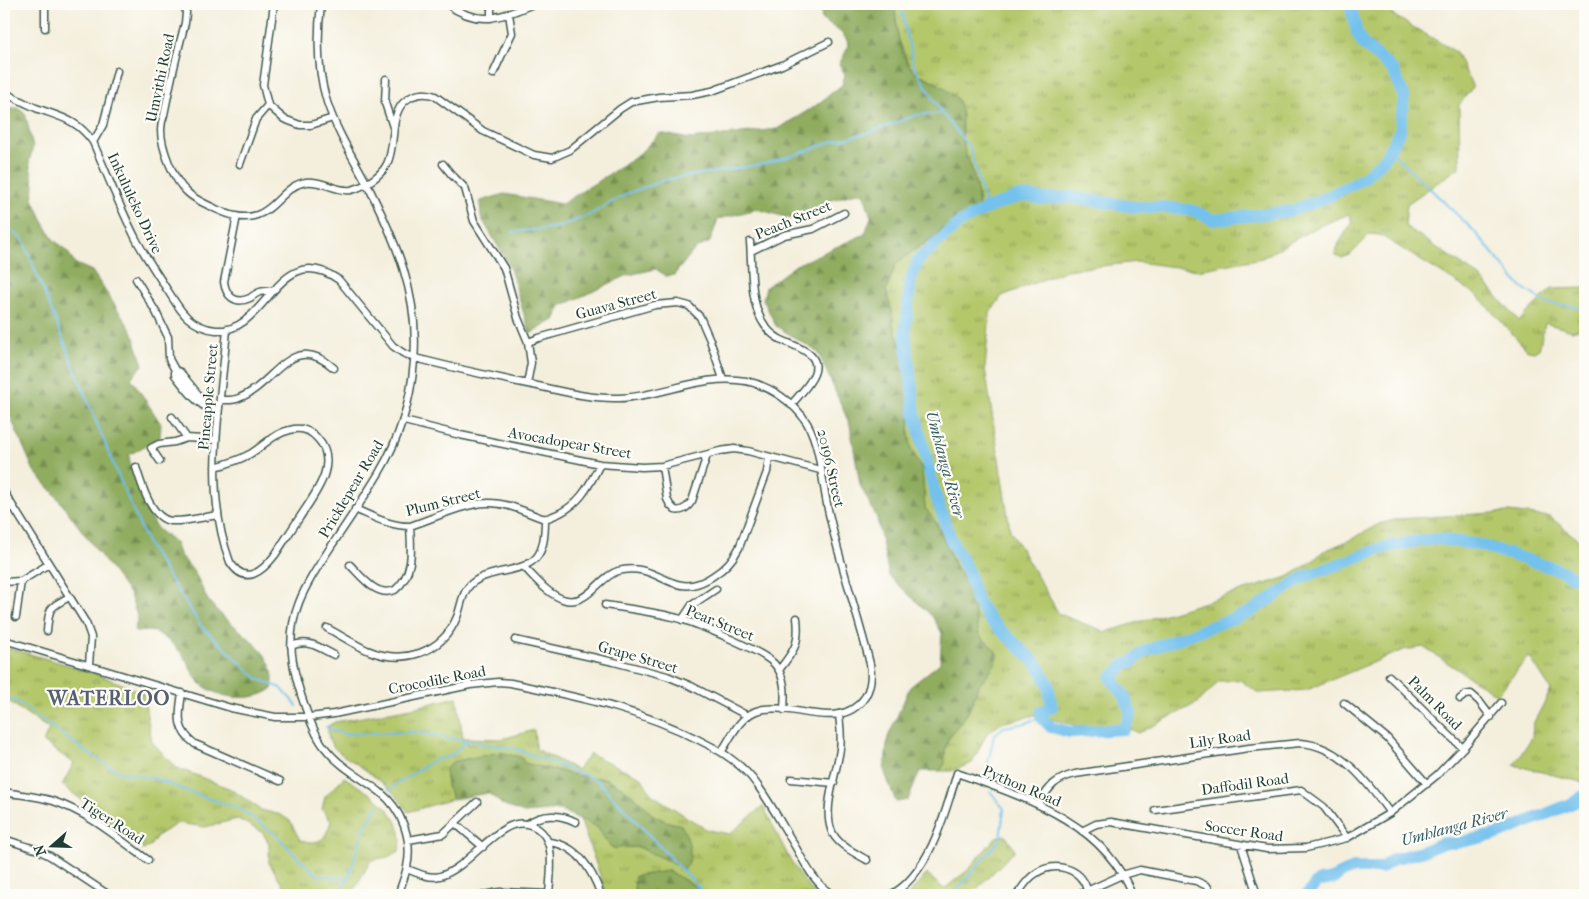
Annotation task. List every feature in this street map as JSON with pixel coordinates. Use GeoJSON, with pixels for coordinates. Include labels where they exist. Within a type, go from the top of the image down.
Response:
{"type":"FeatureCollection","features":[{"type":"Feature","properties":{"kind":"street"},"geometry":{"type":"LineString","coordinates":[[45,4],[45,28]]}},
{"type":"Feature","properties":{"kind":"street","name":"Umvithi Road"},"geometry":{"type":"LineString","coordinates":[[185,4],[185,22],[161,125],[164,146],[177,180],[186,191],[202,202],[237,216],[249,217],[262,213],[292,188],[302,183],[315,182],[346,190],[351,190],[366,183]]}},
{"type":"Feature","properties":{"kind":"street"},"geometry":{"type":"LineString","coordinates":[[274,4],[263,79],[263,90],[268,105],[284,119],[300,125],[311,125],[333,118]]}},
{"type":"Feature","properties":{"kind":"street","name":"Pricklepear Road"},"geometry":{"type":"LineString","coordinates":[[322,4],[318,34],[319,60],[324,88],[333,118],[366,183],[398,251],[405,271],[413,315],[415,358],[404,421],[380,472],[305,586],[294,616],[291,646],[295,672],[316,733],[325,749],[389,800],[403,821],[408,840],[409,857],[398,895]]}},
{"type":"Feature","properties":{"kind":"street"},"geometry":{"type":"LineString","coordinates":[[447,4],[467,16],[481,18],[492,18],[509,14],[533,4]]}},
{"type":"Feature","properties":{"kind":"street"},"geometry":{"type":"LineString","coordinates":[[491,4],[492,18]]}},
{"type":"Feature","properties":{"kind":"street"},"geometry":{"type":"LineString","coordinates":[[492,74],[512,33],[509,14]]}},
{"type":"Feature","properties":{"kind":"street"},"geometry":{"type":"LineString","coordinates":[[366,183],[380,174],[386,165],[391,151],[398,112],[403,103],[415,96],[432,94],[442,99],[469,122],[483,130],[534,156],[552,158],[570,150],[631,102],[642,99],[692,96],[712,91],[788,62],[829,42]]}},
{"type":"Feature","properties":{"kind":"street"},"geometry":{"type":"LineString","coordinates":[[93,142],[103,124],[117,71]]}},
{"type":"Feature","properties":{"kind":"street"},"geometry":{"type":"LineString","coordinates":[[386,79],[385,103],[394,128]]}},
{"type":"Feature","properties":{"kind":"street","name":"Inkululeko Drive"},"geometry":{"type":"LineString","coordinates":[[4,92],[30,105],[72,121],[89,136],[136,238],[180,309],[189,319],[203,327],[227,330]]}},
{"type":"Feature","properties":{"kind":"street"},"geometry":{"type":"LineString","coordinates":[[240,164],[256,118],[268,105]]}},
{"type":"Feature","properties":{"kind":"street"},"geometry":{"type":"LineString","coordinates":[[443,164],[465,188],[474,221],[504,268],[518,318],[528,342],[531,363],[527,384]]}},
{"type":"Feature","properties":{"kind":"street","name":"Peach Street"},"geometry":{"type":"LineString","coordinates":[[751,251],[766,242],[784,235],[813,229],[844,213]]}},
{"type":"Feature","properties":{"kind":"street"},"geometry":{"type":"LineString","coordinates":[[237,216],[224,282],[226,292],[232,299],[242,301],[251,298],[258,292],[273,290]]}},
{"type":"Feature","properties":{"kind":"street","name":"Peach Street"},"geometry":{"type":"LineString","coordinates":[[750,242],[756,306],[762,320],[776,336],[806,350],[815,364],[812,378],[791,405]]}},
{"type":"Feature","properties":{"kind":"street"},"geometry":{"type":"LineString","coordinates":[[227,330],[248,320],[285,278],[298,272],[311,270],[329,274],[344,284],[393,346],[415,358]]}},
{"type":"Feature","properties":{"kind":"street"},"geometry":{"type":"LineString","coordinates":[[136,279],[156,312],[168,337],[169,360],[176,370],[175,375],[198,402],[210,410],[216,408]]}},
{"type":"Feature","properties":{"kind":"street","name":"Guava Street"},"geometry":{"type":"LineString","coordinates":[[528,342],[665,303],[678,303],[689,306],[700,317],[723,379]]}},
{"type":"Feature","properties":{"kind":"street","name":"Pineapple Street"},"geometry":{"type":"LineString","coordinates":[[215,467],[243,458],[279,434],[294,429],[305,430],[314,435],[322,444],[326,460],[325,474],[319,487],[267,565],[251,575],[243,574],[233,567],[224,544],[215,494],[215,467],[216,440],[216,408],[220,400],[227,330]]}},
{"type":"Feature","properties":{"kind":"street"},"geometry":{"type":"LineString","coordinates":[[220,400],[234,400],[244,396],[291,359],[302,354],[319,357],[334,368]]}},
{"type":"Feature","properties":{"kind":"street","name":"20196 Street"},"geometry":{"type":"LineString","coordinates":[[415,358],[527,384],[594,397],[620,398],[654,394],[723,379],[743,381],[764,387],[791,405],[803,417],[811,431],[834,538],[872,671],[869,690],[862,701],[852,709],[839,714]]}},
{"type":"Feature","properties":{"kind":"street"},"geometry":{"type":"LineString","coordinates":[[172,417],[187,438]]}},
{"type":"Feature","properties":{"kind":"street","name":"Avocadopear Street"},"geometry":{"type":"LineString","coordinates":[[404,421],[460,435],[600,464],[642,467],[662,466],[734,450],[748,451],[820,470]]}},
{"type":"Feature","properties":{"kind":"street"},"geometry":{"type":"LineString","coordinates":[[160,461],[151,448],[159,444],[187,438],[216,440]]}},
{"type":"Feature","properties":{"kind":"street"},"geometry":{"type":"LineString","coordinates":[[662,466],[668,503],[675,510],[682,510],[689,506],[692,501],[707,455]]}},
{"type":"Feature","properties":{"kind":"street"},"geometry":{"type":"LineString","coordinates":[[524,567],[544,588],[568,600],[584,596],[610,573],[626,569],[645,570],[684,585],[696,584],[705,580],[722,570],[736,554],[767,472],[769,457]]}},
{"type":"Feature","properties":{"kind":"street"},"geometry":{"type":"LineString","coordinates":[[327,628],[367,650],[383,655],[398,657],[423,653],[433,647],[450,631],[465,591],[471,583],[484,576],[524,567],[534,559],[542,547],[545,519],[559,514],[576,503],[591,483],[600,464]]}},
{"type":"Feature","properties":{"kind":"street"},"geometry":{"type":"LineString","coordinates":[[136,467],[150,502],[158,516],[169,521],[218,515]]}},
{"type":"Feature","properties":{"kind":"street"},"geometry":{"type":"LineString","coordinates":[[4,492],[89,631],[91,646],[89,665]]}},
{"type":"Feature","properties":{"kind":"street","name":"Plum Street"},"geometry":{"type":"LineString","coordinates":[[355,509],[385,523],[410,526],[472,505],[487,503],[505,505],[545,519]]}},
{"type":"Feature","properties":{"kind":"street"},"geometry":{"type":"LineString","coordinates":[[4,511],[14,507]]}},
{"type":"Feature","properties":{"kind":"street"},"geometry":{"type":"LineString","coordinates":[[350,565],[374,588],[382,591],[396,590],[406,576],[411,559],[410,526]]}},
{"type":"Feature","properties":{"kind":"street"},"geometry":{"type":"LineString","coordinates":[[4,582],[21,581],[49,564]]}},
{"type":"Feature","properties":{"kind":"street"},"geometry":{"type":"LineString","coordinates":[[16,617],[21,581]]}},
{"type":"Feature","properties":{"kind":"street"},"geometry":{"type":"LineString","coordinates":[[682,620],[692,605],[716,589]]}},
{"type":"Feature","properties":{"kind":"street"},"geometry":{"type":"LineString","coordinates":[[47,631],[52,607],[69,597]]}},
{"type":"Feature","properties":{"kind":"street","name":"Pear Street"},"geometry":{"type":"LineString","coordinates":[[605,606],[682,620],[753,649],[770,659],[779,670]]}},
{"type":"Feature","properties":{"kind":"street"},"geometry":{"type":"LineString","coordinates":[[784,710],[785,690],[779,670],[796,646],[797,618]]}},
{"type":"Feature","properties":{"kind":"street","name":"Crocodile Road"},"geometry":{"type":"LineString","coordinates":[[4,640],[256,714],[284,717],[310,717],[334,714],[470,685],[498,682],[511,683],[626,709],[659,721],[722,751],[746,772],[757,784],[808,870],[817,882],[833,895]]}},
{"type":"Feature","properties":{"kind":"street","name":"Grape Street"},"geometry":{"type":"LineString","coordinates":[[515,640],[667,676],[691,686],[748,716]]}},
{"type":"Feature","properties":{"kind":"street"},"geometry":{"type":"LineString","coordinates":[[291,646],[300,642],[308,643],[334,655]]}},
{"type":"Feature","properties":{"kind":"street","name":"Palm Road"},"geometry":{"type":"LineString","coordinates":[[1389,676],[1410,695],[1440,728],[1463,748]]}},
{"type":"Feature","properties":{"kind":"street"},"geometry":{"type":"LineString","coordinates":[[182,693],[179,723],[188,739],[195,744],[280,781]]}},
{"type":"Feature","properties":{"kind":"street"},"geometry":{"type":"LineString","coordinates":[[1460,699],[1471,694],[1491,717]]}},
{"type":"Feature","properties":{"kind":"street","name":"Soccer Road"},"geometry":{"type":"LineString","coordinates":[[1082,831],[1096,824],[1111,822],[1241,845],[1283,850],[1306,848],[1348,838],[1390,813],[1427,784],[1463,748],[1501,703]]}},
{"type":"Feature","properties":{"kind":"street"},"geometry":{"type":"LineString","coordinates":[[1344,704],[1387,738],[1427,784]]}},
{"type":"Feature","properties":{"kind":"street"},"geometry":{"type":"LineString","coordinates":[[722,751],[737,727],[748,716],[760,710],[839,714],[841,737],[828,808],[830,823],[833,833],[849,850],[867,860]]}},
{"type":"Feature","properties":{"kind":"street","name":"Lily Road"},"geometry":{"type":"LineString","coordinates":[[1039,803],[1050,785],[1056,780],[1075,774],[1249,748],[1308,743],[1326,748],[1342,760],[1374,792],[1390,813]]}},
{"type":"Feature","properties":{"kind":"street","name":"Python Road"},"geometry":{"type":"LineString","coordinates":[[890,895],[907,883],[931,846],[946,810],[957,773],[1039,803],[1064,818],[1082,831],[1107,855],[1122,875],[1132,895]]}},
{"type":"Feature","properties":{"kind":"street"},"geometry":{"type":"LineString","coordinates":[[791,779],[834,783]]}},
{"type":"Feature","properties":{"kind":"street","name":"Daffodil Road"},"geometry":{"type":"LineString","coordinates":[[1155,810],[1301,790],[1324,808],[1348,838]]}},
{"type":"Feature","properties":{"kind":"street","name":"Tiger Road"},"geometry":{"type":"LineString","coordinates":[[4,792],[34,796],[63,805],[101,825],[148,860]]}},
{"type":"Feature","properties":{"kind":"street"},"geometry":{"type":"LineString","coordinates":[[408,840],[440,836],[456,824],[477,802]]}},
{"type":"Feature","properties":{"kind":"street"},"geometry":{"type":"LineString","coordinates":[[527,824],[538,818],[552,815],[568,818],[576,822]]}},
{"type":"Feature","properties":{"kind":"street"},"geometry":{"type":"LineString","coordinates":[[456,824],[483,847]]}},
{"type":"Feature","properties":{"kind":"street"},"geometry":{"type":"LineString","coordinates":[[407,869],[432,877],[441,876],[456,870],[506,827],[527,824],[540,830],[549,842],[549,895],[500,892],[484,895]]}},
{"type":"Feature","properties":{"kind":"street"},"geometry":{"type":"LineString","coordinates":[[4,839],[50,856],[109,895]]}},
{"type":"Feature","properties":{"kind":"street"},"geometry":{"type":"LineString","coordinates":[[549,842],[563,844],[578,854],[587,865],[601,895]]}},
{"type":"Feature","properties":{"kind":"street"},"geometry":{"type":"LineString","coordinates":[[1241,845],[1257,895]]}},
{"type":"Feature","properties":{"kind":"street"},"geometry":{"type":"LineString","coordinates":[[1017,895],[1032,876],[1040,870],[1056,866],[1077,872],[1084,880],[1087,890]]}},
{"type":"Feature","properties":{"kind":"street"},"geometry":{"type":"LineString","coordinates":[[1078,895],[1122,875],[1134,871],[1147,870],[1190,879],[1206,886],[1213,895]]}},
{"type":"Feature","properties":{"kind":"green space"},"geometry":{"type":"Polygon","coordinates":[[[820,4],[895,4],[899,40],[905,59],[917,74],[942,86],[959,103],[962,114],[962,138],[965,153],[972,169],[979,206],[971,215],[962,218],[904,257],[895,266],[886,291],[892,311],[893,324],[903,353],[910,414],[909,433],[911,449],[922,469],[925,508],[937,524],[955,566],[970,587],[979,635],[997,654],[995,664],[978,687],[967,713],[948,739],[945,751],[945,764],[940,771],[920,771],[908,800],[896,802],[884,770],[888,737],[910,687],[940,663],[942,633],[932,616],[889,576],[877,518],[860,485],[850,425],[818,352],[776,326],[763,299],[766,287],[796,265],[865,234],[871,217],[864,194],[856,193],[832,200],[810,218],[796,220],[757,209],[718,219],[710,242],[695,249],[674,275],[666,276],[656,269],[628,275],[561,306],[554,320],[530,334],[509,265],[481,217],[481,201],[504,194],[562,204],[636,157],[660,133],[689,139],[777,129],[814,107],[842,85],[845,75],[839,64],[848,45],[842,34],[822,20],[820,4]]]}},
{"type":"Feature","properties":{"kind":"green space"},"geometry":{"type":"Polygon","coordinates":[[[895,4],[1384,4],[1391,14],[1456,52],[1473,87],[1459,105],[1460,167],[1407,204],[1405,226],[1480,277],[1519,321],[1551,289],[1585,288],[1585,327],[1572,331],[1545,323],[1539,349],[1534,352],[1528,351],[1478,296],[1380,235],[1369,234],[1357,248],[1342,258],[1335,254],[1336,248],[1352,222],[1349,214],[1317,227],[1262,258],[1198,270],[1137,262],[1066,270],[1002,296],[990,313],[985,368],[1010,530],[1059,614],[1106,632],[1288,577],[1312,562],[1322,552],[1352,539],[1379,524],[1398,519],[1509,512],[1550,517],[1585,545],[1585,783],[1514,765],[1532,737],[1533,724],[1551,690],[1529,656],[1497,695],[1423,647],[1403,650],[1307,690],[1259,693],[1240,680],[1219,681],[1199,702],[1139,733],[1123,726],[1078,726],[1035,715],[1002,723],[987,733],[972,763],[952,771],[940,771],[944,762],[947,742],[968,713],[981,681],[992,668],[995,650],[979,635],[963,576],[955,566],[937,524],[925,508],[922,469],[911,449],[909,433],[910,414],[903,353],[893,324],[892,311],[886,291],[895,266],[904,257],[962,218],[971,215],[977,192],[961,136],[960,126],[962,117],[940,85],[915,73],[906,59],[897,34],[895,4]]]}},
{"type":"Feature","properties":{"kind":"green space"},"geometry":{"type":"Polygon","coordinates":[[[17,108],[25,113],[33,147],[29,162],[34,185],[33,199],[44,223],[53,239],[68,252],[74,263],[92,271],[132,331],[143,365],[131,378],[161,424],[160,437],[129,455],[135,483],[153,522],[161,532],[175,543],[180,555],[196,575],[211,604],[253,642],[269,663],[273,675],[272,689],[264,693],[255,696],[235,697],[216,693],[200,683],[183,656],[168,640],[155,632],[136,632],[134,630],[138,619],[130,595],[53,492],[34,471],[4,402],[4,109],[17,108]]]}},
{"type":"Feature","properties":{"kind":"green space"},"geometry":{"type":"Polygon","coordinates":[[[4,647],[92,673],[143,693],[152,742],[175,767],[231,789],[261,810],[281,815],[290,821],[300,840],[312,842],[321,840],[324,837],[331,821],[322,809],[325,797],[344,777],[365,790],[385,806],[393,816],[399,826],[401,838],[399,851],[388,857],[371,860],[351,895],[288,895],[269,863],[269,843],[262,832],[238,819],[205,827],[178,823],[158,835],[149,847],[143,850],[62,785],[74,763],[43,742],[49,729],[4,698],[4,647]]]}},
{"type":"Feature","properties":{"kind":"green space"},"geometry":{"type":"Polygon","coordinates":[[[457,697],[463,738],[502,739],[534,730],[536,749],[577,770],[590,754],[641,777],[651,794],[707,830],[730,834],[763,806],[786,853],[807,886],[816,895],[711,895],[668,871],[635,876],[634,895],[607,895],[580,819],[597,827],[610,846],[614,848],[639,847],[684,869],[681,825],[665,821],[650,813],[642,803],[623,788],[607,779],[579,776],[524,763],[522,758],[500,752],[452,762],[447,786],[453,799],[408,812],[385,785],[340,753],[332,745],[328,734],[328,726],[335,722],[412,708],[457,697]]]}},
{"type":"Feature","properties":{"kind":"green space"},"geometry":{"type":"Polygon","coordinates":[[[500,752],[522,758],[524,763],[579,776],[607,779],[623,788],[642,803],[650,813],[665,821],[681,825],[690,847],[688,865],[684,869],[639,847],[614,848],[610,846],[597,827],[560,810],[524,813],[503,805],[488,793],[453,799],[447,786],[445,770],[452,762],[500,752]]]}},
{"type":"Feature","properties":{"kind":"green space"},"geometry":{"type":"Polygon","coordinates":[[[1005,835],[1015,850],[971,895],[908,895],[927,874],[944,889],[967,871],[996,837],[1005,835]]]}},
{"type":"Feature","properties":{"kind":"green space"},"geometry":{"type":"Polygon","coordinates":[[[668,871],[711,895],[634,895],[635,876],[668,871]]]}},
{"type":"Feature","properties":{"kind":"waterway"},"geometry":{"type":"LineString","coordinates":[[901,4],[914,66],[942,113],[970,148],[986,209]]}},
{"type":"Feature","properties":{"kind":"waterway","name":"Umhlanga River"},"geometry":{"type":"LineString","coordinates":[[1350,4],[1357,33],[1362,43],[1393,70],[1404,96],[1400,131],[1384,159],[1362,179],[1327,197],[1291,211],[1213,220],[1195,211],[1164,207],[1136,207],[1070,197],[1040,199],[1030,196],[1017,197],[986,209],[959,223],[918,260],[911,279],[905,332],[915,413],[935,494],[951,540],[968,571],[977,601],[990,620],[1037,664],[1048,683],[1052,707],[1041,712],[1041,717],[1051,727],[1070,732],[1124,729],[1131,713],[1125,697],[1111,678],[1124,665],[1133,661],[1145,651],[1250,612],[1304,577],[1382,548],[1439,539],[1480,545],[1562,571],[1585,583]]}},
{"type":"Feature","properties":{"kind":"waterway"},"geometry":{"type":"LineString","coordinates":[[513,232],[558,227],[589,215],[626,194],[664,180],[763,164],[833,141],[871,132],[916,115],[942,113]]}},
{"type":"Feature","properties":{"kind":"waterway"},"geometry":{"type":"LineString","coordinates":[[1390,150],[1474,231],[1520,286],[1546,303],[1585,308]]}},
{"type":"Feature","properties":{"kind":"waterway"},"geometry":{"type":"LineString","coordinates":[[4,225],[23,240],[148,545],[201,626],[258,679],[281,688],[297,706]]}},
{"type":"Feature","properties":{"kind":"waterway"},"geometry":{"type":"LineString","coordinates":[[4,695],[21,704],[86,752],[120,772],[156,779],[206,798],[237,807],[275,834],[317,875],[348,879]]}},
{"type":"Feature","properties":{"kind":"waterway"},"geometry":{"type":"LineString","coordinates":[[987,777],[994,735],[1004,727],[1026,723],[1041,717]]}},
{"type":"Feature","properties":{"kind":"waterway"},"geometry":{"type":"LineString","coordinates":[[326,727],[344,734],[413,732],[516,749],[597,780],[706,895]]}},
{"type":"Feature","properties":{"kind":"waterway"},"geometry":{"type":"LineString","coordinates":[[388,790],[432,761],[450,756],[465,742]]}},
{"type":"Feature","properties":{"kind":"waterway"},"geometry":{"type":"LineString","coordinates":[[953,895],[1000,839],[1004,809],[990,791]]}},
{"type":"Feature","properties":{"kind":"waterway","name":"Umhlanga River"},"geometry":{"type":"LineString","coordinates":[[1307,895],[1316,883],[1333,879],[1341,873],[1354,868],[1381,868],[1393,859],[1421,852],[1443,843],[1456,843],[1498,834],[1573,803],[1585,795]]}},
{"type":"Feature","properties":{"kind":"waterway"},"geometry":{"type":"LineString","coordinates":[[337,895],[348,879],[364,828],[378,805]]}},
{"type":"Feature","properties":{"kind":"district","name":"WATERLOO"},"geometry":{"type":"Point","coordinates":[109,698]}}]}
